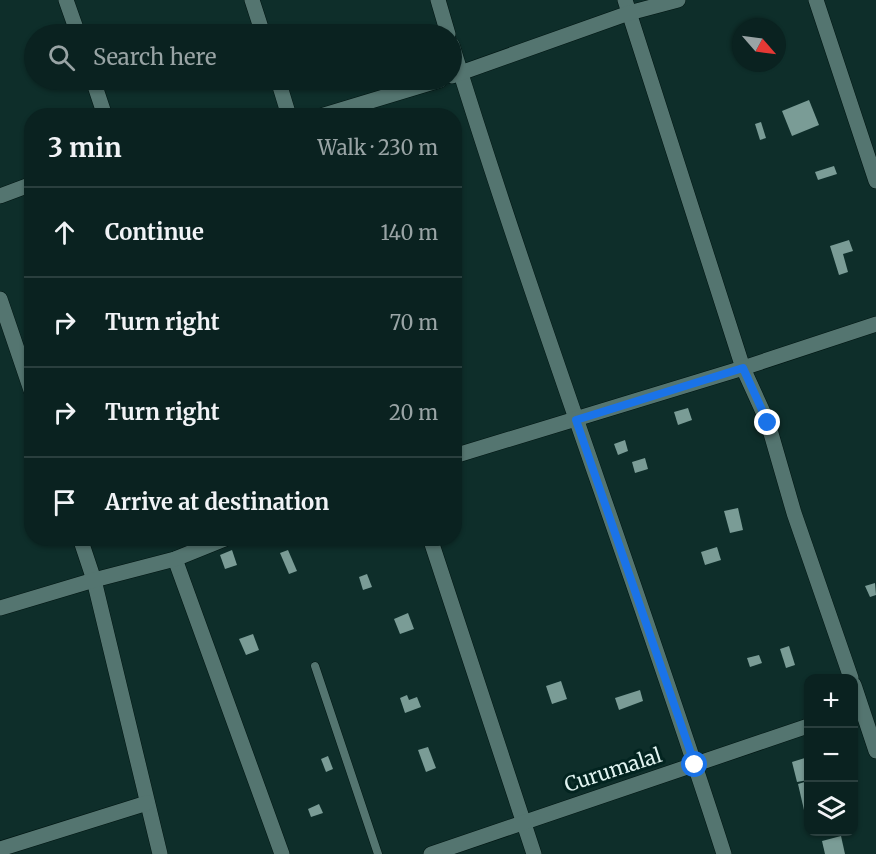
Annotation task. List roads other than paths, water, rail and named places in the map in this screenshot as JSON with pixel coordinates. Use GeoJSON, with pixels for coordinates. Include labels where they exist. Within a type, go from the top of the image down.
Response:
{"type":"FeatureCollection","features":[{"type":"Feature","properties":{"kind":"street"},"geometry":{"type":"LineString","coordinates":[[66,0],[74,24]]}},
{"type":"Feature","properties":{"kind":"street"},"geometry":{"type":"LineString","coordinates":[[252,0],[260,24]]}},
{"type":"Feature","properties":{"kind":"street"},"geometry":{"type":"LineString","coordinates":[[438,0],[445,24]]}},
{"type":"Feature","properties":{"kind":"street"},"geometry":{"type":"LineString","coordinates":[[462,73],[627,7],[678,0]]}},
{"type":"Feature","properties":{"kind":"street"},"geometry":{"type":"LineString","coordinates":[[816,0],[876,181]]}},
{"type":"Feature","properties":{"kind":"street"},"geometry":{"type":"LineString","coordinates":[[627,7],[743,368],[768,423],[794,513],[850,674]]}},
{"type":"Feature","properties":{"kind":"street"},"geometry":{"type":"LineString","coordinates":[[96,90],[102,108]]}},
{"type":"Feature","properties":{"kind":"street"},"geometry":{"type":"LineString","coordinates":[[281,90],[287,108]]}},
{"type":"Feature","properties":{"kind":"street"},"geometry":{"type":"LineString","coordinates":[[347,108],[407,90]]}},
{"type":"Feature","properties":{"kind":"street"},"geometry":{"type":"LineString","coordinates":[[461,90],[724,854]]}},
{"type":"Feature","properties":{"kind":"street"},"geometry":{"type":"LineString","coordinates":[[0,196],[24,187]]}},
{"type":"Feature","properties":{"kind":"street"},"geometry":{"type":"LineString","coordinates":[[0,299],[24,370]]}},
{"type":"Feature","properties":{"kind":"street"},"geometry":{"type":"LineString","coordinates":[[462,454],[743,368],[876,324]]}},
{"type":"Feature","properties":{"kind":"street"},"geometry":{"type":"LineString","coordinates":[[83,546],[94,580],[160,854]]}},
{"type":"Feature","properties":{"kind":"street"},"geometry":{"type":"LineString","coordinates":[[0,608],[175,559],[207,546]]}},
{"type":"Feature","properties":{"kind":"street"},"geometry":{"type":"LineString","coordinates":[[433,546],[534,854]]}},
{"type":"Feature","properties":{"kind":"street"},"geometry":{"type":"LineString","coordinates":[[175,559],[282,854]]}},
{"type":"Feature","properties":{"kind":"street"},"geometry":{"type":"LineString","coordinates":[[858,694],[876,751]]}},
{"type":"Feature","properties":{"kind":"street","name":"Curumalal"},"geometry":{"type":"LineString","coordinates":[[431,854],[804,727]]}},
{"type":"Feature","properties":{"kind":"street"},"geometry":{"type":"LineString","coordinates":[[0,849],[147,803]]}},
{"type":"Feature","properties":{"kind":"lane"},"geometry":{"type":"LineString","coordinates":[[315,666],[378,854]]}}]}
